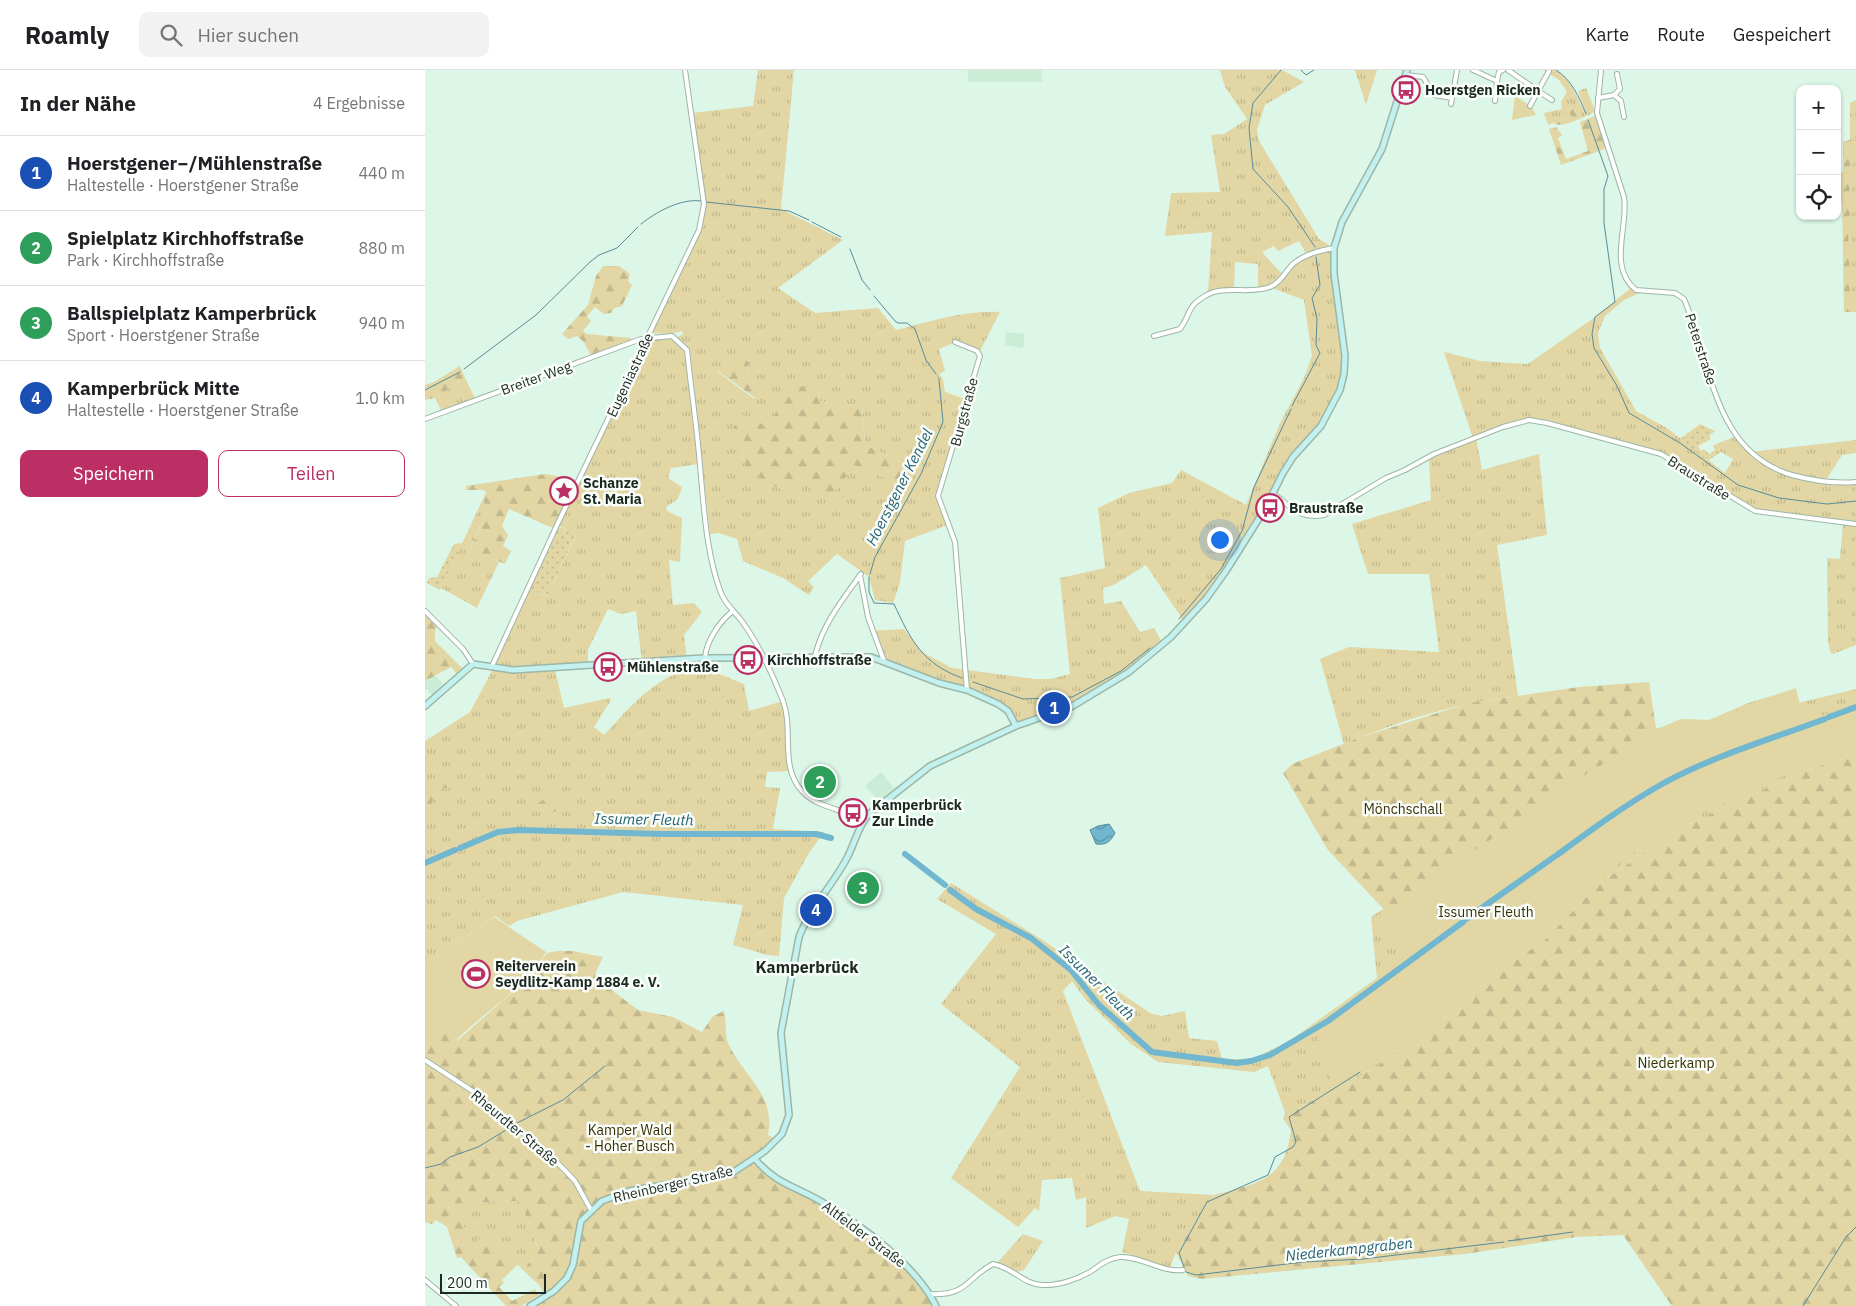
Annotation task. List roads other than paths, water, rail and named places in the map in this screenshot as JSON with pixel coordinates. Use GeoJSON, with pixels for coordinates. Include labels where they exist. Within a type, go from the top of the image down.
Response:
{"type":"FeatureCollection","features":[{"type":"Feature","properties":{"kind":"main road"},"geometry":{"type":"LineString","coordinates":[[863,821],[873,810],[930,766],[1016,726],[1071,707],[1092,696],[1129,672],[1171,637],[1206,599],[1221,578],[1293,457],[1321,426],[1334,405],[1343,382],[1345,356],[1334,273],[1334,248],[1342,222],[1382,149],[1406,72]]}},
{"type":"Feature","properties":{"kind":"main road"},"geometry":{"type":"LineString","coordinates":[[425,706],[473,664],[520,670],[705,658],[871,657],[939,684],[967,690],[1008,711],[1016,726]]}},
{"type":"Feature","properties":{"kind":"main road","name":"Rheinberger Straße"},"geometry":{"type":"LineString","coordinates":[[530,1306],[554,1291],[567,1278],[573,1265],[579,1227],[585,1215],[591,1210],[615,1195],[732,1172],[755,1159],[776,1141],[787,1123],[789,1106],[781,1033],[799,937],[805,923],[847,858],[863,821]]}},
{"type":"Feature","properties":{"kind":"main road","name":"Altfelder Straße"},"geometry":{"type":"LineString","coordinates":[[755,1159],[766,1172],[820,1201],[868,1235],[910,1270],[930,1294],[936,1306]]}},
{"type":"Feature","properties":{"kind":"street","name":"Eugeniastraße"},"geometry":{"type":"LineString","coordinates":[[492,666],[557,525],[699,230],[703,213],[685,70]]}},
{"type":"Feature","properties":{"kind":"street"},"geometry":{"type":"LineString","coordinates":[[1451,104],[1457,70]]}},
{"type":"Feature","properties":{"kind":"street"},"geometry":{"type":"LineString","coordinates":[[1473,70],[1497,81]]}},
{"type":"Feature","properties":{"kind":"street"},"geometry":{"type":"LineString","coordinates":[[1495,101],[1499,72],[1503,70]]}},
{"type":"Feature","properties":{"kind":"street"},"geometry":{"type":"LineString","coordinates":[[1508,70],[1552,100]]}},
{"type":"Feature","properties":{"kind":"street"},"geometry":{"type":"LineString","coordinates":[[1601,70],[1598,98],[1614,95],[1620,89],[1617,74]]}},
{"type":"Feature","properties":{"kind":"street"},"geometry":{"type":"LineString","coordinates":[[1530,106],[1549,71]]}},
{"type":"Feature","properties":{"kind":"street"},"geometry":{"type":"LineString","coordinates":[[1406,72],[1423,77],[1434,95],[1452,98]]}},
{"type":"Feature","properties":{"kind":"street"},"geometry":{"type":"LineString","coordinates":[[1614,95],[1621,101],[1624,117]]}},
{"type":"Feature","properties":{"kind":"street","name":"Peterstraße"},"geometry":{"type":"LineString","coordinates":[[1598,98],[1597,113],[1625,202],[1620,247],[1628,282],[1636,290],[1675,293],[1684,299],[1720,403],[1731,429],[1738,440],[1759,461],[1782,472],[1823,483],[1856,482]]}},
{"type":"Feature","properties":{"kind":"street"},"geometry":{"type":"LineString","coordinates":[[1154,336],[1180,329],[1191,306],[1210,292],[1259,290],[1269,287],[1277,284],[1294,263],[1302,258],[1334,248]]}},
{"type":"Feature","properties":{"kind":"street"},"geometry":{"type":"LineString","coordinates":[[647,337],[672,336],[687,350],[709,543],[721,593],[763,657],[787,713],[790,766],[797,784],[811,799],[853,815],[863,821]]}},
{"type":"Feature","properties":{"kind":"street","name":"Breiter Weg"},"geometry":{"type":"LineString","coordinates":[[425,419],[647,337]]}},
{"type":"Feature","properties":{"kind":"street","name":"Burgstraße"},"geometry":{"type":"LineString","coordinates":[[955,342],[977,352],[980,356],[938,496],[955,542],[967,690]]}},
{"type":"Feature","properties":{"kind":"street","name":"Braustraße"},"geometry":{"type":"LineString","coordinates":[[1273,493],[1302,515],[1313,517],[1324,515],[1386,478],[1434,454],[1503,427],[1534,420],[1661,454],[1755,511],[1856,524]]}},
{"type":"Feature","properties":{"kind":"street"},"geometry":{"type":"LineString","coordinates":[[815,656],[822,635],[839,603],[861,574],[867,617],[884,661]]}},
{"type":"Feature","properties":{"kind":"street"},"geometry":{"type":"LineString","coordinates":[[425,611],[463,649],[473,664]]}},
{"type":"Feature","properties":{"kind":"street"},"geometry":{"type":"LineString","coordinates":[[705,658],[705,653],[717,630],[733,612]]}},
{"type":"Feature","properties":{"kind":"street","name":"Rheurdter Straße"},"geometry":{"type":"LineString","coordinates":[[425,1060],[474,1092],[553,1158],[575,1181],[591,1210]]}},
{"type":"Feature","properties":{"kind":"street"},"geometry":{"type":"LineString","coordinates":[[930,1294],[953,1293],[963,1289],[993,1264],[1008,1268],[1030,1283],[1042,1285],[1083,1276],[1116,1257],[1132,1258],[1173,1271],[1183,1270]]}},
{"type":"Feature","properties":{"kind":"street"},"geometry":{"type":"LineString","coordinates":[[425,1280],[456,1306]]}},
{"type":"Feature","properties":{"kind":"water"},"geometry":{"type":"Polygon","coordinates":[[[1109,824],[1115,833],[1110,841],[1096,844],[1090,830],[1109,824]]]}},
{"type":"Feature","properties":{"kind":"waterway","name":"Hoerstgener Kendel"},"geometry":{"type":"LineString","coordinates":[[1281,70],[1253,103],[1249,128],[1253,169],[1288,207],[1315,247]]}},
{"type":"Feature","properties":{"kind":"waterway","name":"Hoerstgener Kendel"},"geometry":{"type":"LineString","coordinates":[[1301,70],[1306,75],[1314,70]]}},
{"type":"Feature","properties":{"kind":"waterway","name":"Hoerstgener Kendel"},"geometry":{"type":"LineString","coordinates":[[1556,70],[1571,84],[1586,114]]}},
{"type":"Feature","properties":{"kind":"waterway","name":"Hoerstgener Kendel"},"geometry":{"type":"LineString","coordinates":[[1588,120],[1608,176],[1604,189],[1604,223],[1615,302],[1595,317],[1592,334],[1594,348],[1617,386],[1629,413],[1680,443],[1738,485],[1779,498],[1827,504],[1856,501]]}},
{"type":"Feature","properties":{"kind":"waterway","name":"Hoerstgener Kendel"},"geometry":{"type":"LineString","coordinates":[[641,224],[669,207],[685,202],[701,201]]}},
{"type":"Feature","properties":{"kind":"waterway","name":"Hoerstgener Kendel"},"geometry":{"type":"LineString","coordinates":[[706,202],[789,211],[809,220]]}},
{"type":"Feature","properties":{"kind":"waterway","name":"Hoerstgener Kendel"},"geometry":{"type":"LineString","coordinates":[[812,222],[841,237]]}},
{"type":"Feature","properties":{"kind":"waterway","name":"Hoerstgener Kendel"},"geometry":{"type":"LineString","coordinates":[[464,369],[536,315],[590,262],[599,255],[617,248],[638,227]]}},
{"type":"Feature","properties":{"kind":"waterway","name":"Hoerstgener Kendel"},"geometry":{"type":"LineString","coordinates":[[850,249],[862,280],[870,290]]}},
{"type":"Feature","properties":{"kind":"waterway","name":"Hoerstgener Kendel"},"geometry":{"type":"LineString","coordinates":[[1292,406],[1320,353],[1316,345],[1317,319],[1312,298],[1320,285],[1316,257]]}},
{"type":"Feature","properties":{"kind":"waterway","name":"Hoerstgener Kendel"},"geometry":{"type":"LineString","coordinates":[[874,296],[895,321],[907,323],[915,329],[926,360],[936,374]]}},
{"type":"Feature","properties":{"kind":"waterway","name":"Hoerstgener Kendel"},"geometry":{"type":"LineString","coordinates":[[425,390],[460,372]]}},
{"type":"Feature","properties":{"kind":"waterway","name":"Hoerstgener Kendel"},"geometry":{"type":"LineString","coordinates":[[870,574],[875,557],[921,474],[943,422],[939,379]]}},
{"type":"Feature","properties":{"kind":"waterway","name":"Hoerstgener Kendel"},"geometry":{"type":"LineString","coordinates":[[1179,619],[1221,569],[1242,531],[1254,487],[1291,409]]}},
{"type":"Feature","properties":{"kind":"waterway","name":"Hoerstgener Kendel"},"geometry":{"type":"LineString","coordinates":[[869,577],[869,592],[874,603],[894,604],[906,629],[920,650],[937,666],[962,678]]}},
{"type":"Feature","properties":{"kind":"waterway","name":"Hoerstgener Kendel"},"geometry":{"type":"LineString","coordinates":[[973,682],[1023,699],[1072,697],[1121,671],[1150,648]]}},
{"type":"Feature","properties":{"kind":"waterway","name":"Issumer Fleuth"},"geometry":{"type":"LineString","coordinates":[[1829,717],[1856,707]]}},
{"type":"Feature","properties":{"kind":"waterway","name":"Issumer Fleuth"},"geometry":{"type":"LineString","coordinates":[[1557,855],[1635,800],[1681,774],[1742,748],[1825,719]]}},
{"type":"Feature","properties":{"kind":"waterway","name":"Issumer Fleuth"},"geometry":{"type":"LineString","coordinates":[[460,848],[498,832],[519,830],[662,834],[816,834],[831,838]]}},
{"type":"Feature","properties":{"kind":"waterway","name":"Issumer Fleuth"},"geometry":{"type":"LineString","coordinates":[[425,863],[455,850]]}},
{"type":"Feature","properties":{"kind":"waterway","name":"Issumer Fleuth"},"geometry":{"type":"LineString","coordinates":[[905,854],[945,885]]}},
{"type":"Feature","properties":{"kind":"waterway","name":"Issumer Fleuth"},"geometry":{"type":"LineString","coordinates":[[1466,919],[1554,857]]}},
{"type":"Feature","properties":{"kind":"waterway","name":"Issumer Fleuth"},"geometry":{"type":"LineString","coordinates":[[950,890],[976,909],[1031,938],[1071,970],[1099,1005],[1152,1052],[1237,1063],[1270,1055],[1328,1021],[1463,922]]}},
{"type":"Feature","properties":{"kind":"waterway"},"geometry":{"type":"LineString","coordinates":[[517,1123],[563,1100],[605,1066]]}},
{"type":"Feature","properties":{"kind":"waterway"},"geometry":{"type":"LineString","coordinates":[[1184,1267],[1179,1253],[1207,1202],[1268,1175],[1275,1157],[1293,1147],[1296,1142],[1289,1117],[1360,1072]]}},
{"type":"Feature","properties":{"kind":"waterway"},"geometry":{"type":"LineString","coordinates":[[425,1168],[441,1164],[450,1157],[478,1147],[511,1127]]}},
{"type":"Feature","properties":{"kind":"waterway"},"geometry":{"type":"LineString","coordinates":[[1803,1306],[1846,1237],[1856,1227]]}},
{"type":"Feature","properties":{"kind":"waterway","name":"Niederkampgraben"},"geometry":{"type":"LineString","coordinates":[[1508,1241],[1573,1232]]}},
{"type":"Feature","properties":{"kind":"waterway","name":"Niederkampgraben"},"geometry":{"type":"LineString","coordinates":[[1186,1272],[1196,1275],[1303,1262],[1363,1259],[1504,1242]]}},
{"type":"Feature","properties":{"kind":"place","name":"Hoerstgen Ricken"},"geometry":{"type":"Point","coordinates":[1406,90]}},
{"type":"Feature","properties":{"kind":"place","name":"Schanze St. Maria"},"geometry":{"type":"Point","coordinates":[564,491]}},
{"type":"Feature","properties":{"kind":"place","name":"Braustraße"},"geometry":{"type":"Point","coordinates":[1270,508]}},
{"type":"Feature","properties":{"kind":"place","name":"Kirchhoffstraße"},"geometry":{"type":"Point","coordinates":[748,660]}},
{"type":"Feature","properties":{"kind":"place","name":"Mühlenstraße"},"geometry":{"type":"Point","coordinates":[608,667]}},
{"type":"Feature","properties":{"kind":"place","name":"Hoerstgener−/Mühlenstraße"},"geometry":{"type":"Point","coordinates":[1054,708]}},
{"type":"Feature","properties":{"kind":"place","name":"Spielplatz Kirchhoffstraße"},"geometry":{"type":"Point","coordinates":[820,782]}},
{"type":"Feature","properties":{"kind":"place","name":"Kamperbrück Zur Linde"},"geometry":{"type":"Point","coordinates":[853,813]}},
{"type":"Feature","properties":{"kind":"place","name":"Ballspielplatz Kamperbrück"},"geometry":{"type":"Point","coordinates":[863,888]}},
{"type":"Feature","properties":{"kind":"place","name":"Kamperbrück Mitte"},"geometry":{"type":"Point","coordinates":[816,910]}},
{"type":"Feature","properties":{"kind":"place","name":"Reiterverein Seydlitz-Kamp 1884 e. V."},"geometry":{"type":"Point","coordinates":[476,974]}},
{"type":"Feature","properties":{"kind":"district","name":"Kamperbrück"},"geometry":{"type":"Point","coordinates":[807,967]}},
{"type":"Feature","properties":{"kind":"park label","name":"Mönchschall"},"geometry":{"type":"Point","coordinates":[1403,809]}},
{"type":"Feature","properties":{"kind":"park label","name":"Niederkamp"},"geometry":{"type":"Point","coordinates":[1676,1063]}},
{"type":"Feature","properties":{"kind":"park label","name":"Kamper Wald - Hoher Busch"},"geometry":{"type":"Point","coordinates":[630,1138]}}]}
